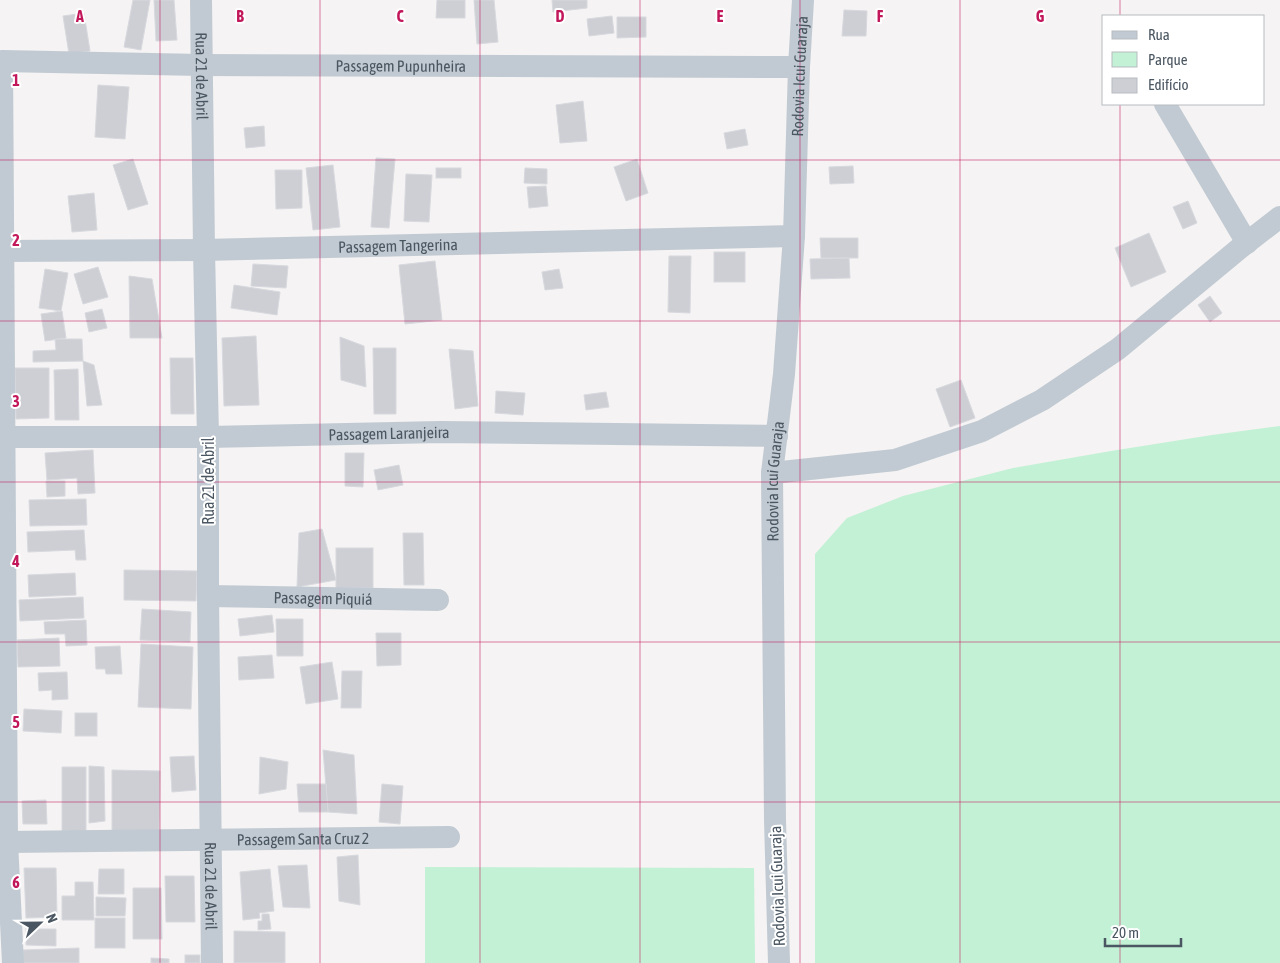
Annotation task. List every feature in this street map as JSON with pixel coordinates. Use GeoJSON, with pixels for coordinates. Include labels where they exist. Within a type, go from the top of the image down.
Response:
{"type":"FeatureCollection","features":[{"type":"Feature","properties":{"kind":"street","name":"Rua 21 de Abril"},"geometry":{"type":"LineString","coordinates":[[201,0],[208,437],[212,963]]}},
{"type":"Feature","properties":{"kind":"street","name":"Rodovia Icui Guaraja"},"geometry":{"type":"LineString","coordinates":[[779,963],[775,820],[772,473],[784,374],[794,236],[803,0]]}},
{"type":"Feature","properties":{"kind":"street","name":"Passagem Pupunheira"},"geometry":{"type":"LineString","coordinates":[[2,251],[2,61],[201,65],[799,67]]}},
{"type":"Feature","properties":{"kind":"street"},"geometry":{"type":"LineString","coordinates":[[1166,105],[1247,243]]}},
{"type":"Feature","properties":{"kind":"street"},"geometry":{"type":"LineString","coordinates":[[772,473],[895,460],[982,431],[1042,400],[1118,349],[1280,217]]}},
{"type":"Feature","properties":{"kind":"street","name":"Passagem Tangerina"},"geometry":{"type":"LineString","coordinates":[[2,251],[204,250],[794,236]]}},
{"type":"Feature","properties":{"kind":"street"},"geometry":{"type":"LineString","coordinates":[[2,251],[2,437],[7,842],[12,963]]}},
{"type":"Feature","properties":{"kind":"street","name":"Passagem Laranjeira"},"geometry":{"type":"LineString","coordinates":[[2,437],[208,437],[440,432],[776,436]]}},
{"type":"Feature","properties":{"kind":"street","name":"Passagem Piquiá"},"geometry":{"type":"LineString","coordinates":[[208,596],[438,600]]}},
{"type":"Feature","properties":{"kind":"street","name":"Passagem Santa Cruz 2"},"geometry":{"type":"LineString","coordinates":[[7,842],[449,837]]}},
{"type":"Feature","properties":{"kind":"green space"},"geometry":{"type":"Polygon","coordinates":[[[1280,426],[1280,963],[815,963],[815,554],[847,518],[903,496],[1013,468],[1212,435],[1280,426]]]}},
{"type":"Feature","properties":{"kind":"green space"},"geometry":{"type":"Polygon","coordinates":[[[425,867],[754,868],[755,963],[425,963],[425,867]]]}},
{"type":"Feature","properties":{"kind":"building"},"geometry":{"type":"Polygon","coordinates":[[[133,0],[150,0],[141,50],[124,47],[133,0]]]}},
{"type":"Feature","properties":{"kind":"building"},"geometry":{"type":"Polygon","coordinates":[[[154,0],[174,0],[177,40],[156,41],[154,0]]]}},
{"type":"Feature","properties":{"kind":"building"},"geometry":{"type":"Polygon","coordinates":[[[437,0],[465,0],[465,18],[436,18],[437,0]]]}},
{"type":"Feature","properties":{"kind":"building"},"geometry":{"type":"Polygon","coordinates":[[[474,0],[494,0],[498,42],[477,44],[474,0]]]}},
{"type":"Feature","properties":{"kind":"building"},"geometry":{"type":"Polygon","coordinates":[[[552,0],[587,0],[587,8],[553,12],[552,0]]]}},
{"type":"Feature","properties":{"kind":"building"},"geometry":{"type":"Polygon","coordinates":[[[844,10],[867,11],[866,36],[842,36],[844,10]]]}},
{"type":"Feature","properties":{"kind":"building"},"geometry":{"type":"Polygon","coordinates":[[[84,13],[90,51],[69,54],[63,16],[84,13]]]}},
{"type":"Feature","properties":{"kind":"building"},"geometry":{"type":"Polygon","coordinates":[[[612,16],[614,33],[589,36],[587,19],[612,16]]]}},
{"type":"Feature","properties":{"kind":"building"},"geometry":{"type":"Polygon","coordinates":[[[617,17],[646,17],[646,37],[617,38],[617,17]]]}},
{"type":"Feature","properties":{"kind":"building"},"geometry":{"type":"Polygon","coordinates":[[[98,85],[129,87],[125,139],[95,137],[98,85]]]}},
{"type":"Feature","properties":{"kind":"building"},"geometry":{"type":"Polygon","coordinates":[[[583,101],[587,141],[560,143],[556,105],[583,101]]]}},
{"type":"Feature","properties":{"kind":"building"},"geometry":{"type":"Polygon","coordinates":[[[264,126],[265,146],[246,148],[244,128],[264,126]]]}},
{"type":"Feature","properties":{"kind":"building"},"geometry":{"type":"Polygon","coordinates":[[[745,129],[748,145],[727,149],[724,133],[745,129]]]}},
{"type":"Feature","properties":{"kind":"building"},"geometry":{"type":"Polygon","coordinates":[[[376,158],[395,159],[389,228],[371,227],[376,158]]]}},
{"type":"Feature","properties":{"kind":"building"},"geometry":{"type":"Polygon","coordinates":[[[133,159],[148,204],[128,210],[113,165],[133,159]]]}},
{"type":"Feature","properties":{"kind":"building"},"geometry":{"type":"Polygon","coordinates":[[[637,159],[648,193],[626,201],[614,167],[637,159]]]}},
{"type":"Feature","properties":{"kind":"building"},"geometry":{"type":"Polygon","coordinates":[[[333,165],[340,227],[313,230],[306,168],[333,165]]]}},
{"type":"Feature","properties":{"kind":"building"},"geometry":{"type":"Polygon","coordinates":[[[853,166],[854,183],[830,184],[829,167],[853,166]]]}},
{"type":"Feature","properties":{"kind":"building"},"geometry":{"type":"Polygon","coordinates":[[[436,168],[461,168],[461,178],[436,178],[436,168]]]}},
{"type":"Feature","properties":{"kind":"building"},"geometry":{"type":"Polygon","coordinates":[[[525,168],[547,169],[547,184],[524,183],[525,168]]]}},
{"type":"Feature","properties":{"kind":"building"},"geometry":{"type":"Polygon","coordinates":[[[275,170],[302,170],[302,208],[276,209],[275,170]]]}},
{"type":"Feature","properties":{"kind":"building"},"geometry":{"type":"Polygon","coordinates":[[[406,174],[432,175],[429,222],[404,221],[406,174]]]}},
{"type":"Feature","properties":{"kind":"building"},"geometry":{"type":"Polygon","coordinates":[[[546,186],[548,206],[529,208],[527,187],[546,186]]]}},
{"type":"Feature","properties":{"kind":"building"},"geometry":{"type":"Polygon","coordinates":[[[94,193],[97,230],[72,232],[68,196],[94,193]]]}},
{"type":"Feature","properties":{"kind":"building"},"geometry":{"type":"Polygon","coordinates":[[[1188,201],[1197,223],[1183,229],[1173,207],[1188,201]]]}},
{"type":"Feature","properties":{"kind":"building"},"geometry":{"type":"Polygon","coordinates":[[[1149,233],[1166,272],[1131,287],[1115,248],[1149,233]]]}},
{"type":"Feature","properties":{"kind":"building"},"geometry":{"type":"Polygon","coordinates":[[[820,238],[858,238],[858,258],[821,258],[820,238]]]}},
{"type":"Feature","properties":{"kind":"building"},"geometry":{"type":"Polygon","coordinates":[[[714,252],[745,252],[745,282],[714,282],[714,252]]]}},
{"type":"Feature","properties":{"kind":"building"},"geometry":{"type":"Polygon","coordinates":[[[669,256],[691,256],[690,313],[668,312],[669,256]]]}},
{"type":"Feature","properties":{"kind":"building"},"geometry":{"type":"Polygon","coordinates":[[[849,258],[850,278],[811,279],[810,259],[849,258]]]}},
{"type":"Feature","properties":{"kind":"building"},"geometry":{"type":"Polygon","coordinates":[[[435,261],[442,320],[405,324],[399,265],[435,261]]]}},
{"type":"Feature","properties":{"kind":"building"},"geometry":{"type":"Polygon","coordinates":[[[253,264],[288,266],[286,288],[251,286],[253,264]]]}},
{"type":"Feature","properties":{"kind":"building"},"geometry":{"type":"Polygon","coordinates":[[[98,267],[108,297],[83,304],[74,274],[98,267]]]}},
{"type":"Feature","properties":{"kind":"building"},"geometry":{"type":"Polygon","coordinates":[[[45,269],[68,273],[61,311],[39,308],[45,269]]]}},
{"type":"Feature","properties":{"kind":"building"},"geometry":{"type":"Polygon","coordinates":[[[559,269],[563,288],[545,290],[542,272],[559,269]]]}},
{"type":"Feature","properties":{"kind":"building"},"geometry":{"type":"Polygon","coordinates":[[[129,276],[152,279],[162,338],[130,338],[129,276]]]}},
{"type":"Feature","properties":{"kind":"building"},"geometry":{"type":"Polygon","coordinates":[[[234,285],[280,292],[277,315],[231,308],[234,285]]]}},
{"type":"Feature","properties":{"kind":"building"},"geometry":{"type":"Polygon","coordinates":[[[1210,296],[1222,313],[1210,322],[1198,305],[1210,296]]]}},
{"type":"Feature","properties":{"kind":"building"},"geometry":{"type":"Polygon","coordinates":[[[102,309],[107,328],[89,332],[85,313],[102,309]]]}},
{"type":"Feature","properties":{"kind":"building"},"geometry":{"type":"Polygon","coordinates":[[[62,311],[66,338],[45,341],[41,314],[62,311]]]}},
{"type":"Feature","properties":{"kind":"building"},"geometry":{"type":"Polygon","coordinates":[[[256,336],[259,405],[224,406],[222,338],[256,336]]]}},
{"type":"Feature","properties":{"kind":"building"},"geometry":{"type":"Polygon","coordinates":[[[340,337],[364,346],[366,387],[341,380],[340,337]]]}},
{"type":"Feature","properties":{"kind":"building"},"geometry":{"type":"Polygon","coordinates":[[[55,339],[82,339],[83,361],[33,362],[33,351],[56,350],[55,339]]]}},
{"type":"Feature","properties":{"kind":"building"},"geometry":{"type":"Polygon","coordinates":[[[373,348],[396,348],[396,414],[374,414],[373,348]]]}},
{"type":"Feature","properties":{"kind":"building"},"geometry":{"type":"Polygon","coordinates":[[[449,349],[473,351],[478,406],[455,409],[449,349]]]}},
{"type":"Feature","properties":{"kind":"building"},"geometry":{"type":"Polygon","coordinates":[[[170,358],[193,358],[194,414],[171,414],[170,358]]]}},
{"type":"Feature","properties":{"kind":"building"},"geometry":{"type":"Polygon","coordinates":[[[83,361],[94,365],[102,405],[87,406],[83,361]]]}},
{"type":"Feature","properties":{"kind":"building"},"geometry":{"type":"Polygon","coordinates":[[[15,368],[49,368],[49,418],[16,419],[15,368]]]}},
{"type":"Feature","properties":{"kind":"building"},"geometry":{"type":"Polygon","coordinates":[[[78,369],[79,420],[55,420],[54,370],[78,369]]]}},
{"type":"Feature","properties":{"kind":"building"},"geometry":{"type":"Polygon","coordinates":[[[961,380],[975,418],[950,427],[936,389],[961,380]]]}},
{"type":"Feature","properties":{"kind":"building"},"geometry":{"type":"Polygon","coordinates":[[[496,391],[525,393],[523,415],[495,413],[496,391]]]}},
{"type":"Feature","properties":{"kind":"building"},"geometry":{"type":"Polygon","coordinates":[[[606,392],[609,407],[586,410],[584,395],[606,392]]]}},
{"type":"Feature","properties":{"kind":"building"},"geometry":{"type":"Polygon","coordinates":[[[93,450],[95,493],[78,494],[77,478],[47,480],[45,453],[93,450]]]}},
{"type":"Feature","properties":{"kind":"building"},"geometry":{"type":"Polygon","coordinates":[[[345,453],[364,453],[363,487],[345,486],[345,453]]]}},
{"type":"Feature","properties":{"kind":"building"},"geometry":{"type":"Polygon","coordinates":[[[399,465],[403,485],[378,490],[374,470],[399,465]]]}},
{"type":"Feature","properties":{"kind":"building"},"geometry":{"type":"Polygon","coordinates":[[[46,481],[65,481],[65,496],[47,497],[46,481]]]}},
{"type":"Feature","properties":{"kind":"building"},"geometry":{"type":"Polygon","coordinates":[[[86,499],[87,525],[30,526],[29,500],[86,499]]]}},
{"type":"Feature","properties":{"kind":"building"},"geometry":{"type":"Polygon","coordinates":[[[322,529],[336,580],[297,587],[299,533],[322,529]]]}},
{"type":"Feature","properties":{"kind":"building"},"geometry":{"type":"Polygon","coordinates":[[[84,530],[86,560],[76,560],[75,550],[28,552],[27,532],[84,530]]]}},
{"type":"Feature","properties":{"kind":"building"},"geometry":{"type":"Polygon","coordinates":[[[403,533],[423,533],[424,585],[404,585],[403,533]]]}},
{"type":"Feature","properties":{"kind":"building"},"geometry":{"type":"Polygon","coordinates":[[[336,548],[373,548],[373,588],[336,588],[336,548]]]}},
{"type":"Feature","properties":{"kind":"building"},"geometry":{"type":"Polygon","coordinates":[[[124,570],[197,571],[196,601],[124,600],[124,570]]]}},
{"type":"Feature","properties":{"kind":"building"},"geometry":{"type":"Polygon","coordinates":[[[75,573],[76,595],[29,597],[28,575],[75,573]]]}},
{"type":"Feature","properties":{"kind":"building"},"geometry":{"type":"Polygon","coordinates":[[[83,597],[84,618],[20,621],[19,600],[83,597]]]}},
{"type":"Feature","properties":{"kind":"building"},"geometry":{"type":"Polygon","coordinates":[[[142,609],[191,612],[190,642],[140,640],[142,609]]]}},
{"type":"Feature","properties":{"kind":"building"},"geometry":{"type":"Polygon","coordinates":[[[272,615],[274,632],[240,636],[238,619],[272,615]]]}},
{"type":"Feature","properties":{"kind":"building"},"geometry":{"type":"Polygon","coordinates":[[[276,619],[303,619],[303,656],[277,656],[276,619]]]}},
{"type":"Feature","properties":{"kind":"building"},"geometry":{"type":"Polygon","coordinates":[[[86,620],[87,645],[66,646],[65,634],[45,634],[44,622],[86,620]]]}},
{"type":"Feature","properties":{"kind":"building"},"geometry":{"type":"Polygon","coordinates":[[[376,633],[401,633],[401,665],[377,666],[376,633]]]}},
{"type":"Feature","properties":{"kind":"building"},"geometry":{"type":"Polygon","coordinates":[[[59,638],[60,666],[18,667],[17,640],[59,638]]]}},
{"type":"Feature","properties":{"kind":"building"},"geometry":{"type":"Polygon","coordinates":[[[141,644],[193,647],[191,709],[138,707],[141,644]]]}},
{"type":"Feature","properties":{"kind":"building"},"geometry":{"type":"Polygon","coordinates":[[[120,646],[122,674],[106,674],[105,669],[96,669],[95,647],[120,646]]]}},
{"type":"Feature","properties":{"kind":"building"},"geometry":{"type":"Polygon","coordinates":[[[272,655],[274,678],[239,680],[238,657],[272,655]]]}},
{"type":"Feature","properties":{"kind":"building"},"geometry":{"type":"Polygon","coordinates":[[[332,662],[338,699],[306,704],[300,667],[332,662]]]}},
{"type":"Feature","properties":{"kind":"building"},"geometry":{"type":"Polygon","coordinates":[[[342,671],[362,671],[361,708],[341,708],[342,671]]]}},
{"type":"Feature","properties":{"kind":"building"},"geometry":{"type":"Polygon","coordinates":[[[67,672],[68,699],[52,700],[52,690],[39,691],[38,673],[67,672]]]}},
{"type":"Feature","properties":{"kind":"building"},"geometry":{"type":"Polygon","coordinates":[[[24,709],[62,711],[61,733],[23,731],[24,709]]]}},
{"type":"Feature","properties":{"kind":"building"},"geometry":{"type":"Polygon","coordinates":[[[75,713],[97,713],[97,736],[75,736],[75,713]]]}},
{"type":"Feature","properties":{"kind":"building"},"geometry":{"type":"Polygon","coordinates":[[[323,750],[354,755],[357,814],[328,812],[323,750]]]}},
{"type":"Feature","properties":{"kind":"building"},"geometry":{"type":"Polygon","coordinates":[[[194,756],[196,790],[172,792],[170,757],[194,756]]]}},
{"type":"Feature","properties":{"kind":"building"},"geometry":{"type":"Polygon","coordinates":[[[260,757],[288,762],[286,789],[259,794],[260,757]]]}},
{"type":"Feature","properties":{"kind":"building"},"geometry":{"type":"Polygon","coordinates":[[[89,766],[104,767],[105,821],[89,823],[89,766]]]}},
{"type":"Feature","properties":{"kind":"building"},"geometry":{"type":"Polygon","coordinates":[[[62,767],[86,767],[86,832],[62,831],[62,767]]]}},
{"type":"Feature","properties":{"kind":"building"},"geometry":{"type":"Polygon","coordinates":[[[112,770],[160,771],[159,833],[112,833],[112,770]]]}},
{"type":"Feature","properties":{"kind":"building"},"geometry":{"type":"Polygon","coordinates":[[[297,784],[326,784],[328,812],[299,812],[297,784]]]}},
{"type":"Feature","properties":{"kind":"building"},"geometry":{"type":"Polygon","coordinates":[[[382,784],[403,786],[400,824],[379,822],[382,784]]]}},
{"type":"Feature","properties":{"kind":"building"},"geometry":{"type":"Polygon","coordinates":[[[46,800],[47,824],[23,824],[22,801],[46,800]]]}},
{"type":"Feature","properties":{"kind":"building"},"geometry":{"type":"Polygon","coordinates":[[[358,855],[360,905],[339,901],[337,857],[358,855]]]}},
{"type":"Feature","properties":{"kind":"building"},"geometry":{"type":"Polygon","coordinates":[[[307,865],[310,908],[283,907],[278,866],[307,865]]]}},
{"type":"Feature","properties":{"kind":"building"},"geometry":{"type":"Polygon","coordinates":[[[24,868],[56,868],[57,917],[26,918],[24,868]]]}},
{"type":"Feature","properties":{"kind":"building"},"geometry":{"type":"Polygon","coordinates":[[[99,869],[124,869],[124,894],[98,894],[99,869]]]}},
{"type":"Feature","properties":{"kind":"building"},"geometry":{"type":"Polygon","coordinates":[[[270,869],[274,911],[259,913],[260,918],[243,920],[240,872],[270,869]]]}},
{"type":"Feature","properties":{"kind":"building"},"geometry":{"type":"Polygon","coordinates":[[[165,876],[194,876],[195,922],[166,922],[165,876]]]}},
{"type":"Feature","properties":{"kind":"building"},"geometry":{"type":"Polygon","coordinates":[[[75,882],[93,882],[94,920],[62,920],[62,896],[75,896],[75,882]]]}},
{"type":"Feature","properties":{"kind":"building"},"geometry":{"type":"Polygon","coordinates":[[[133,888],[161,888],[162,939],[133,939],[133,888]]]}},
{"type":"Feature","properties":{"kind":"building"},"geometry":{"type":"Polygon","coordinates":[[[96,897],[126,898],[125,916],[96,916],[96,897]]]}},
{"type":"Feature","properties":{"kind":"building"},"geometry":{"type":"Polygon","coordinates":[[[262,914],[269,914],[271,929],[258,930],[258,921],[262,921],[262,914]]]}},
{"type":"Feature","properties":{"kind":"building"},"geometry":{"type":"Polygon","coordinates":[[[95,918],[125,918],[125,948],[95,948],[95,918]]]}},
{"type":"Feature","properties":{"kind":"building"},"geometry":{"type":"Polygon","coordinates":[[[26,922],[39,922],[39,929],[56,929],[56,946],[26,945],[26,922]]]}},
{"type":"Feature","properties":{"kind":"building"},"geometry":{"type":"Polygon","coordinates":[[[234,931],[285,932],[285,963],[234,963],[234,931]]]}},
{"type":"Feature","properties":{"kind":"building"},"geometry":{"type":"Polygon","coordinates":[[[79,948],[79,963],[23,963],[23,950],[79,948]]]}},
{"type":"Feature","properties":{"kind":"building"},"geometry":{"type":"Polygon","coordinates":[[[185,955],[200,955],[200,963],[185,963],[185,955]]]}},
{"type":"Feature","properties":{"kind":"building"},"geometry":{"type":"Polygon","coordinates":[[[151,958],[169,959],[169,963],[151,963],[151,958]]]}}]}
